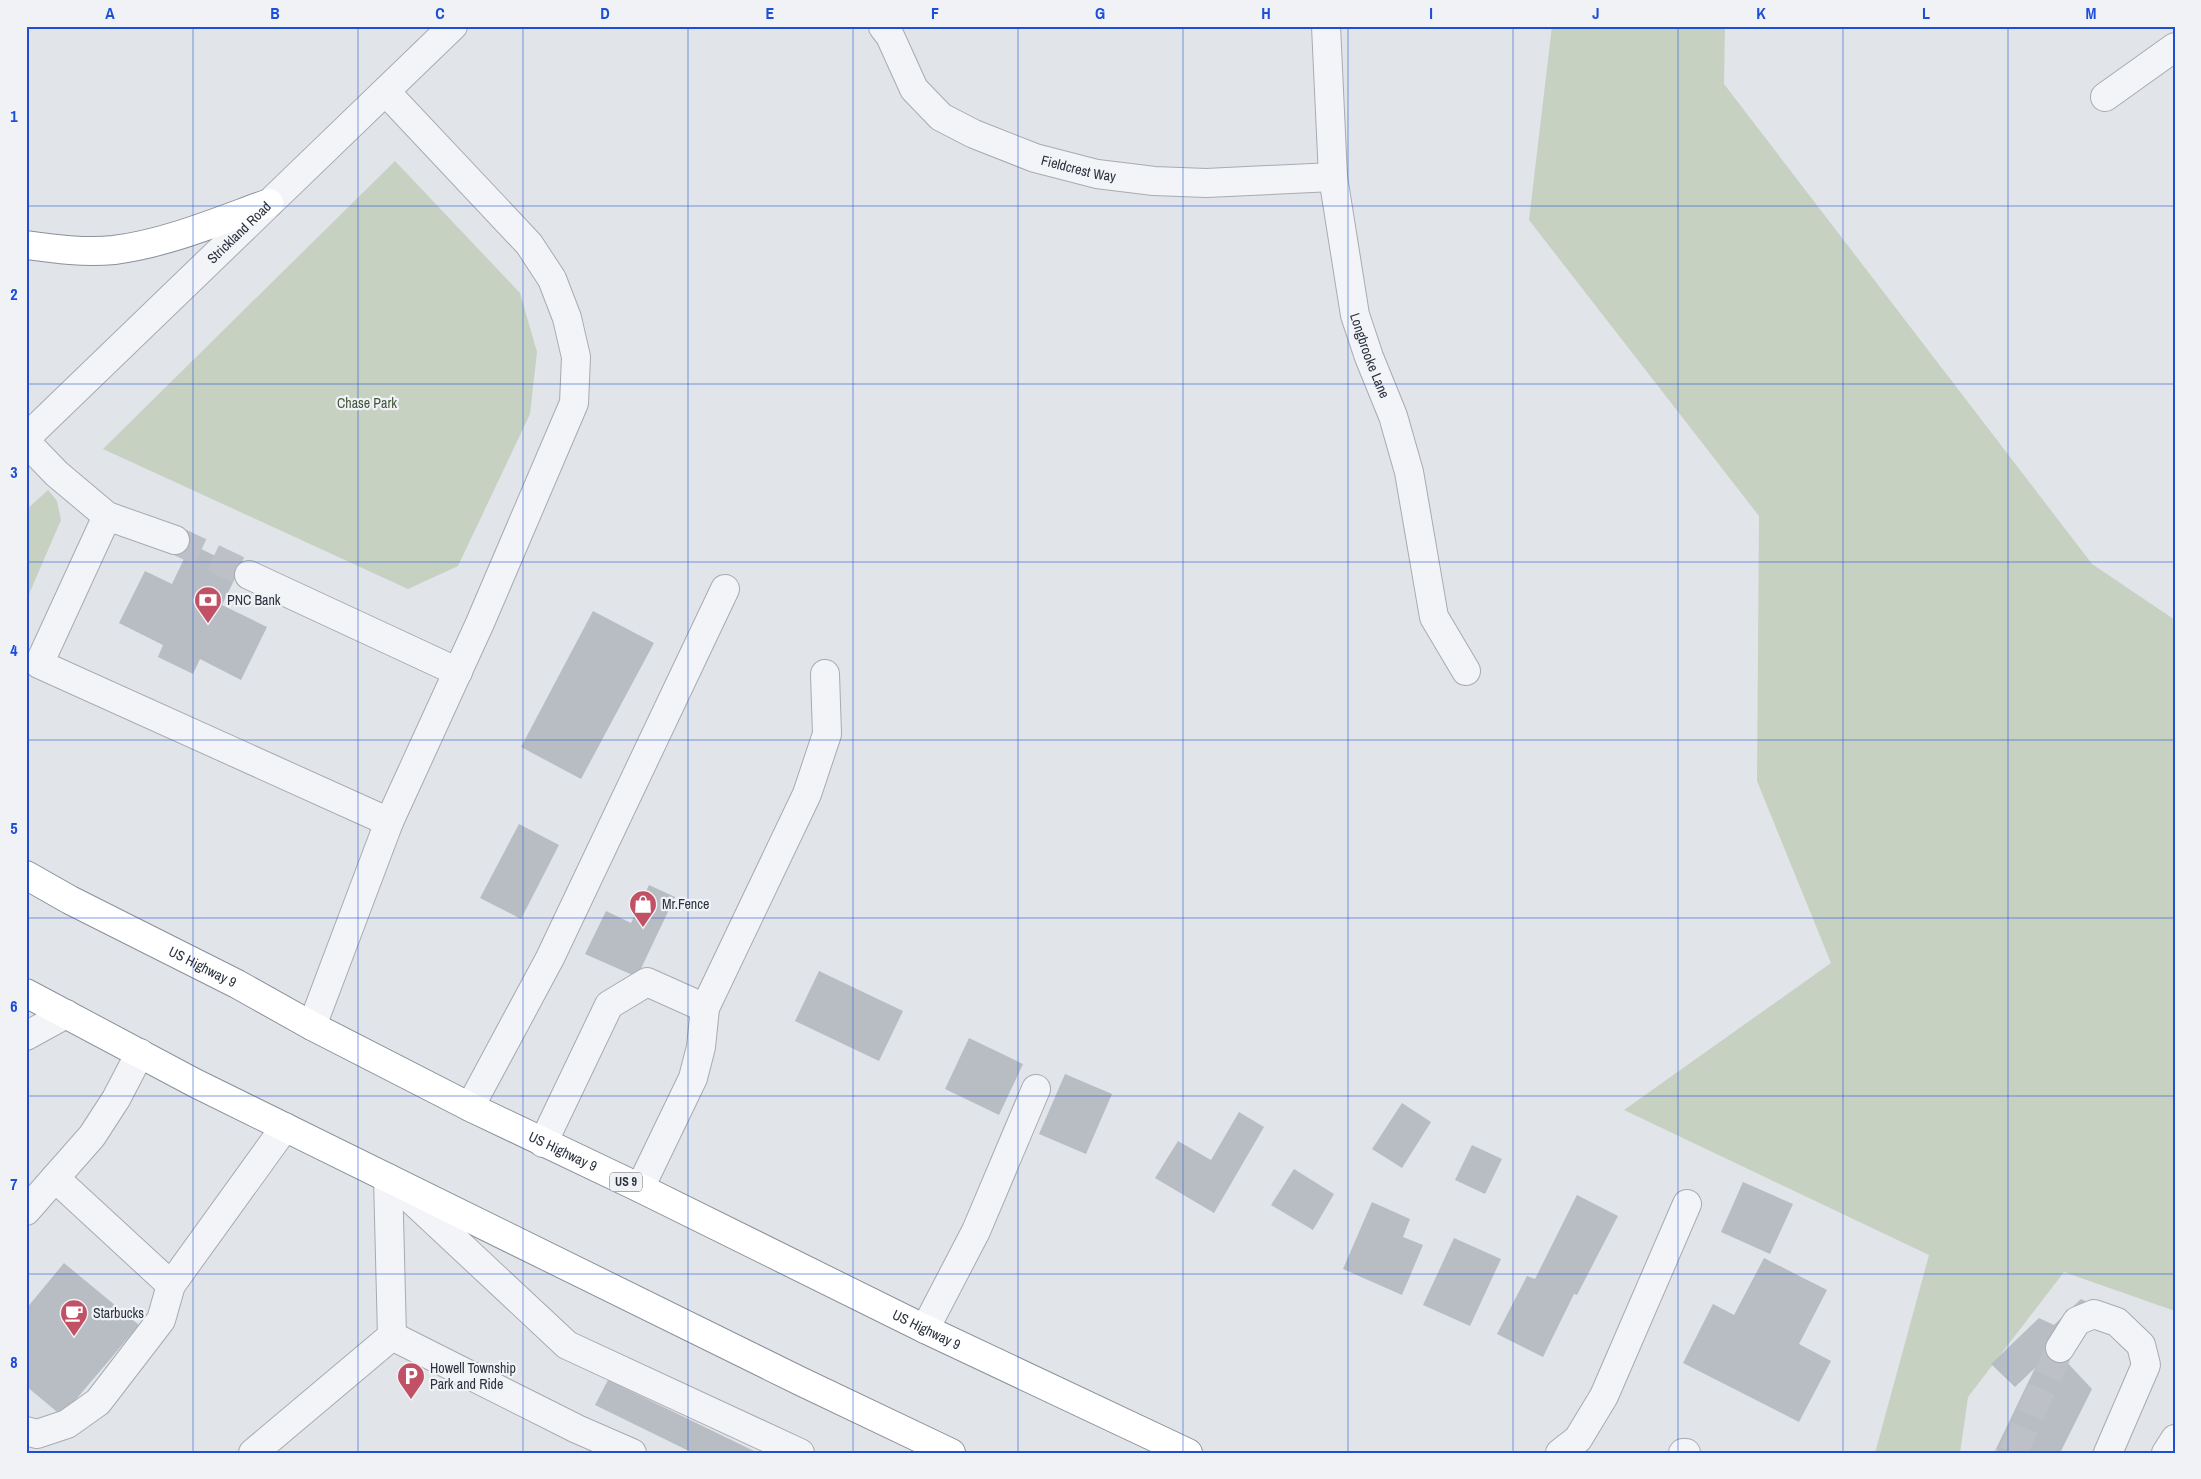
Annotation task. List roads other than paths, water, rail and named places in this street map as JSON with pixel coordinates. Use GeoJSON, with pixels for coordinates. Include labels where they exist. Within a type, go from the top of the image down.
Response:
{"type":"FeatureCollection","features":[{"type":"Feature","properties":{"kind":"highway"},"geometry":{"type":"LineString","coordinates":[[26,245],[64,250],[114,250],[168,239],[269,203]]}},
{"type":"Feature","properties":{"kind":"highway","name":"US Highway 9"},"geometry":{"type":"LineString","coordinates":[[26,875],[70,900],[237,984],[312,1026],[470,1107],[640,1188],[925,1329],[1188,1453]]}},
{"type":"Feature","properties":{"kind":"highway"},"geometry":{"type":"LineString","coordinates":[[26,993],[285,1127],[951,1453]]}},
{"type":"Feature","properties":{"kind":"street","name":"Strickland Road"},"geometry":{"type":"LineString","coordinates":[[26,440],[453,26]]}},
{"type":"Feature","properties":{"kind":"street","name":"Longbrooke Lane"},"geometry":{"type":"LineString","coordinates":[[1326,26],[1333,177],[1356,316],[1369,357],[1393,416],[1409,472],[1434,616],[1466,671]]}},
{"type":"Feature","properties":{"kind":"street","name":"Fieldcrest Way"},"geometry":{"type":"LineString","coordinates":[[883,27],[890,36],[914,89],[941,117],[974,134],[1035,158],[1097,174],[1154,181],[1206,183],[1333,177]]}},
{"type":"Feature","properties":{"kind":"street"},"geometry":{"type":"LineString","coordinates":[[2105,97],[2175,47]]}},
{"type":"Feature","properties":{"kind":"street"},"geometry":{"type":"LineString","coordinates":[[312,1026],[390,822],[458,672],[574,403],[576,357],[567,318],[552,279],[529,244],[386,92]]}},
{"type":"Feature","properties":{"kind":"street"},"geometry":{"type":"LineString","coordinates":[[26,440],[57,474],[108,516],[175,540]]}},
{"type":"Feature","properties":{"kind":"street"},"geometry":{"type":"LineString","coordinates":[[108,516],[40,664],[390,822]]}},
{"type":"Feature","properties":{"kind":"street"},"geometry":{"type":"LineString","coordinates":[[249,575],[458,672]]}},
{"type":"Feature","properties":{"kind":"street"},"geometry":{"type":"LineString","coordinates":[[470,1107],[550,958],[725,589]]}},
{"type":"Feature","properties":{"kind":"street"},"geometry":{"type":"LineString","coordinates":[[640,1188],[693,1078],[701,1047],[705,1008],[807,794],[827,734],[825,674]]}},
{"type":"Feature","properties":{"kind":"street"},"geometry":{"type":"LineString","coordinates":[[543,1143],[609,1005],[647,982],[705,1008]]}},
{"type":"Feature","properties":{"kind":"street"},"geometry":{"type":"LineString","coordinates":[[26,1036],[66,1014]]}},
{"type":"Feature","properties":{"kind":"street"},"geometry":{"type":"LineString","coordinates":[[26,1211],[92,1136],[116,1099],[140,1053]]}},
{"type":"Feature","properties":{"kind":"street"},"geometry":{"type":"LineString","coordinates":[[925,1329],[976,1231],[1036,1088]]}},
{"type":"Feature","properties":{"kind":"street"},"geometry":{"type":"LineString","coordinates":[[26,1432],[37,1434],[67,1424],[98,1402],[161,1320],[171,1286],[285,1127]]}},
{"type":"Feature","properties":{"kind":"street"},"geometry":{"type":"LineString","coordinates":[[55,1178],[171,1286]]}},
{"type":"Feature","properties":{"kind":"street"},"geometry":{"type":"LineString","coordinates":[[388,1178],[392,1336]]}},
{"type":"Feature","properties":{"kind":"street"},"geometry":{"type":"LineString","coordinates":[[388,1178],[567,1345],[800,1453]]}},
{"type":"Feature","properties":{"kind":"street"},"geometry":{"type":"LineString","coordinates":[[1560,1453],[1578,1439],[1604,1396],[1686,1204]]}},
{"type":"Feature","properties":{"kind":"street"},"geometry":{"type":"LineString","coordinates":[[2060,1348],[2077,1320],[2094,1314],[2117,1322],[2141,1344],[2146,1365],[2108,1453]]}},
{"type":"Feature","properties":{"kind":"street"},"geometry":{"type":"LineString","coordinates":[[253,1453],[392,1336]]}},
{"type":"Feature","properties":{"kind":"street"},"geometry":{"type":"LineString","coordinates":[[392,1336],[577,1429],[632,1453]]}},
{"type":"Feature","properties":{"kind":"street"},"geometry":{"type":"LineString","coordinates":[[2166,1453],[2175,1439]]}},
{"type":"Feature","properties":{"kind":"tunnel"},"geometry":{"type":"LineString","coordinates":[[175,540],[249,575]]}},
{"type":"Feature","properties":{"kind":"tunnel"},"geometry":{"type":"LineString","coordinates":[[2013,1453],[2060,1348]]}},
{"type":"Feature","properties":{"kind":"place","name":"PNC Bank"},"geometry":{"type":"Point","coordinates":[208,624]}},
{"type":"Feature","properties":{"kind":"place","name":"Mr.Fence"},"geometry":{"type":"Point","coordinates":[643,928]}},
{"type":"Feature","properties":{"kind":"place","name":"Starbucks"},"geometry":{"type":"Point","coordinates":[74,1337]}},
{"type":"Feature","properties":{"kind":"place","name":"Howell Township Park and Ride"},"geometry":{"type":"Point","coordinates":[411,1400]}},
{"type":"Feature","properties":{"kind":"park label","name":"Chase Park"},"geometry":{"type":"Point","coordinates":[367,403]}}]}
